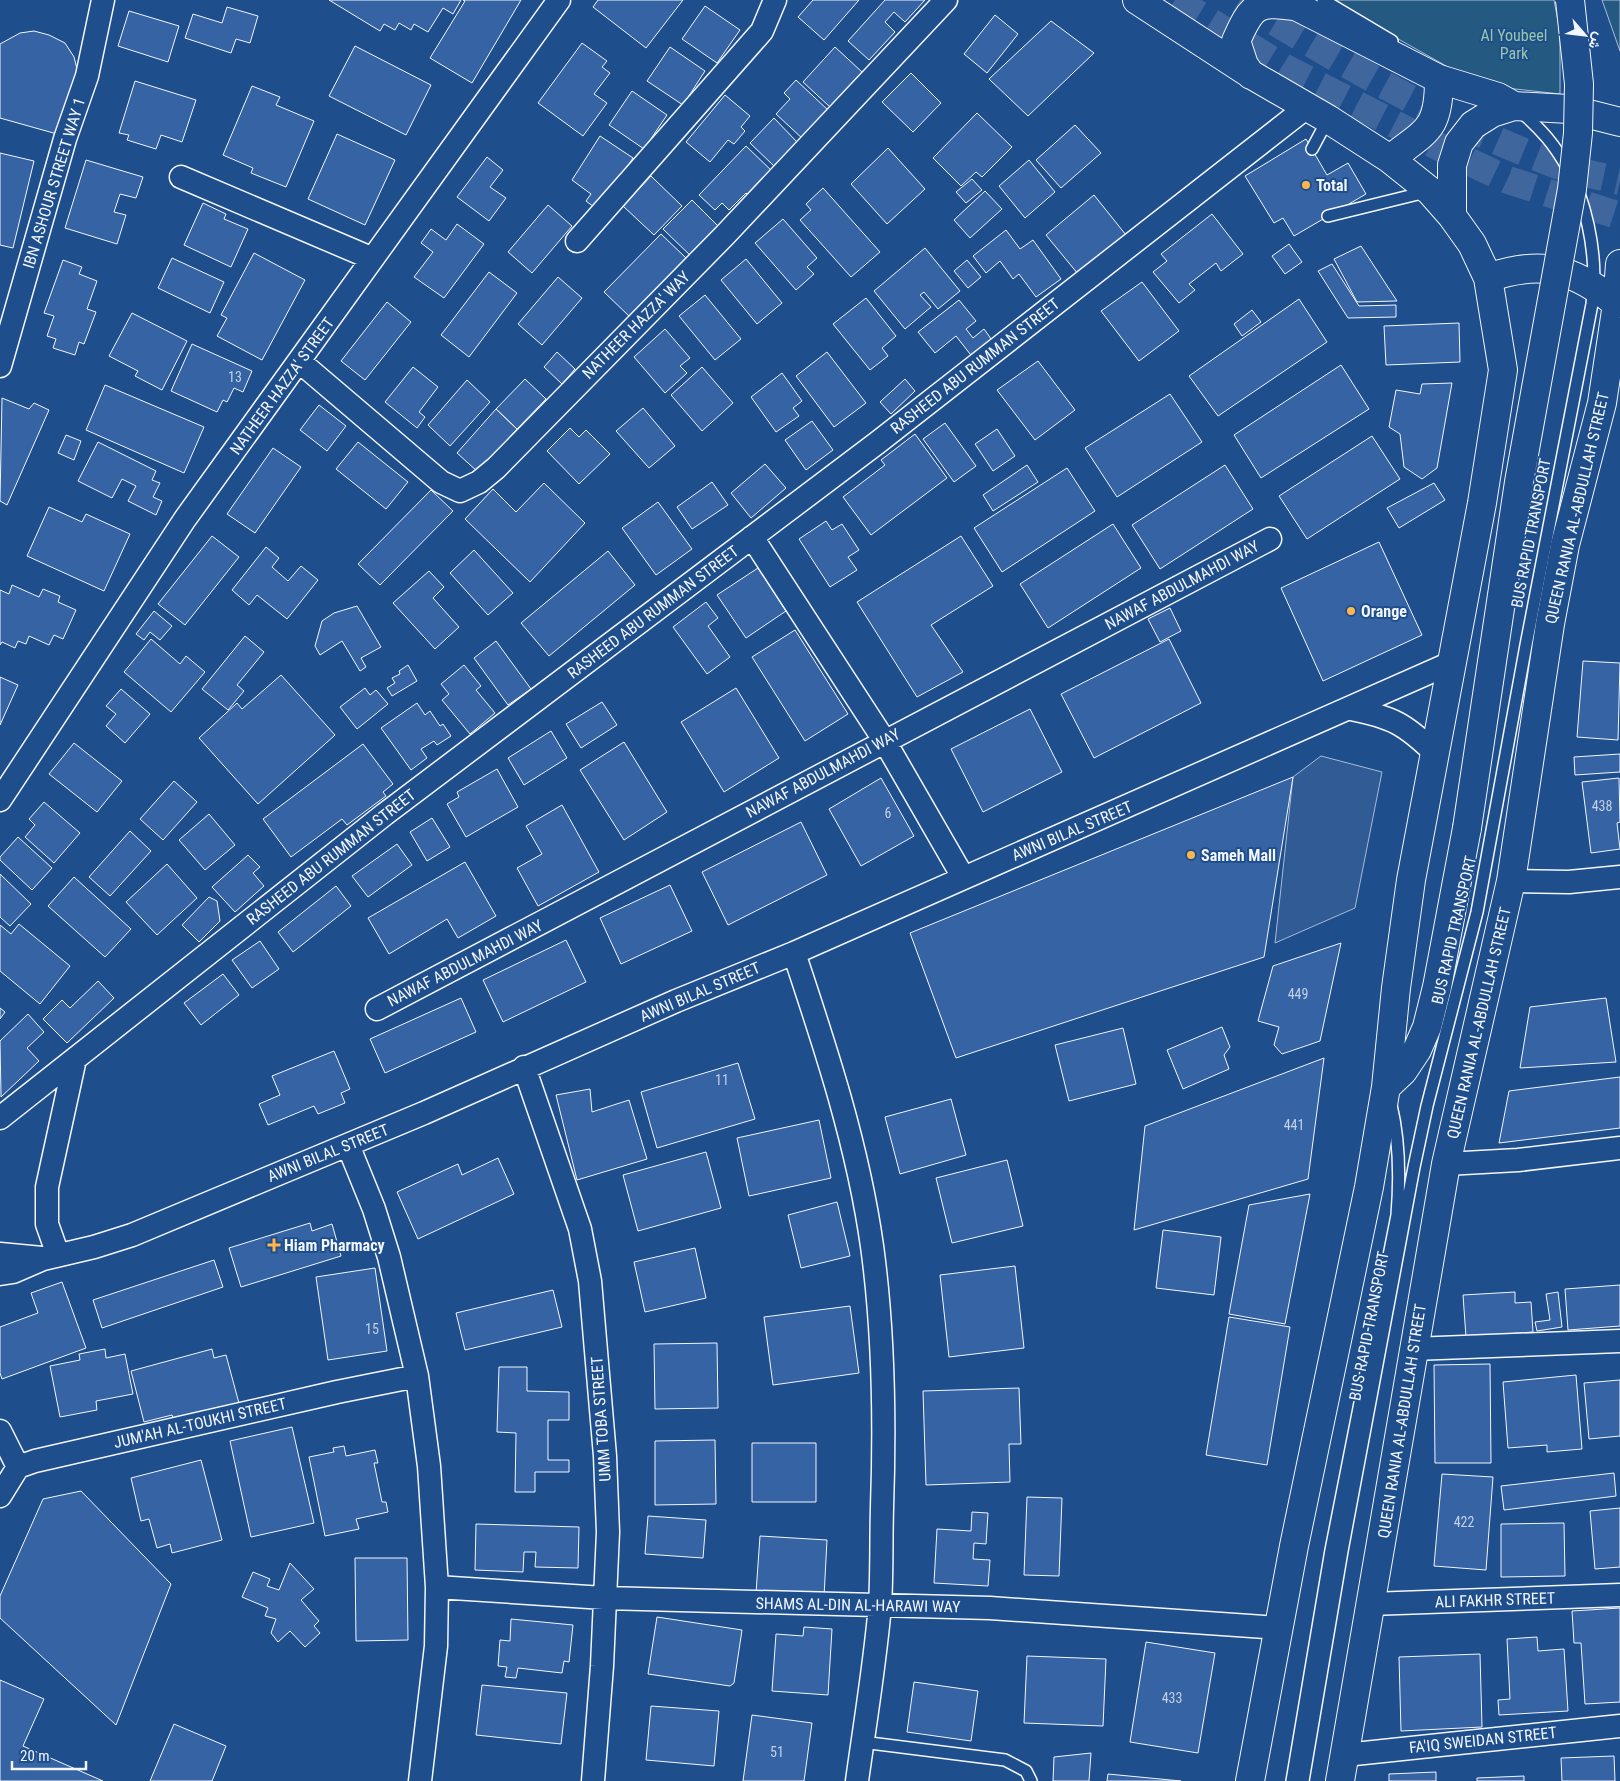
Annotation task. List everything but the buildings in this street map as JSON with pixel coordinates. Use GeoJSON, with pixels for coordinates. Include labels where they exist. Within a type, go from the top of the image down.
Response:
{"type":"FeatureCollection","features":[{"type":"Feature","properties":{"kind":"main road"},"geometry":{"type":"LineString","coordinates":[[1137,0],[1252,75],[1390,159],[1430,191],[1452,216],[1472,244],[1488,278],[1502,370],[1482,503],[1410,890],[1386,1087],[1369,1187],[1294,1546],[1250,1781]]}},
{"type":"Feature","properties":{"kind":"main road"},"geometry":{"type":"LineString","coordinates":[[1386,1087],[1403,1071],[1417,1050],[1427,1027],[1437,987],[1467,828],[1519,482],[1572,189],[1578,133],[1579,84],[1570,0]]}},
{"type":"Feature","properties":{"kind":"main road"},"geometry":{"type":"LineString","coordinates":[[1252,75],[1244,65],[1236,40],[1243,24],[1255,8],[1270,2],[1289,3],[1439,79],[1498,97],[1514,106]]}},
{"type":"Feature","properties":{"kind":"main road"},"geometry":{"type":"LineString","coordinates":[[1390,159],[1425,132],[1433,123],[1438,112],[1439,79]]}},
{"type":"Feature","properties":{"kind":"main road"},"geometry":{"type":"LineString","coordinates":[[1452,216],[1452,165],[1459,143],[1473,125],[1492,113],[1514,106],[1569,110],[1620,122]]}},
{"type":"Feature","properties":{"kind":"main road","name":"QUEEN RANIA AL-ABDULLAH STREET"},"geometry":{"type":"LineString","coordinates":[[1340,1781],[1446,1164],[1511,881],[1550,624],[1565,545],[1602,403],[1617,304],[1620,265]]}},
{"type":"Feature","properties":{"kind":"main road"},"geometry":{"type":"LineString","coordinates":[[1488,278],[1505,272],[1542,268],[1560,271],[1594,286],[1617,304]]}},
{"type":"Feature","properties":{"kind":"main road"},"geometry":{"type":"LineString","coordinates":[[1602,403],[1620,381]]}},
{"type":"Feature","properties":{"kind":"street","name":"IBN ASHOUR STREET WAY 1"},"geometry":{"type":"LineString","coordinates":[[0,366],[65,139],[87,76],[102,0]]}},
{"type":"Feature","properties":{"kind":"street","name":"NATHEER HAZZA' STREET"},"geometry":{"type":"LineString","coordinates":[[0,800],[7,778],[185,519],[300,362],[371,258],[559,0]]}},
{"type":"Feature","properties":{"kind":"street"},"geometry":{"type":"LineString","coordinates":[[577,241],[762,31],[775,0]]}},
{"type":"Feature","properties":{"kind":"street","name":"NATHEER HAZZA' WAY"},"geometry":{"type":"LineString","coordinates":[[300,362],[441,482],[460,491],[474,485],[496,468],[725,235],[946,0]]}},
{"type":"Feature","properties":{"kind":"street","name":"RASHEED ABU RUMMAN STREET"},"geometry":{"type":"LineString","coordinates":[[0,1118],[386,814],[1317,113]]}},
{"type":"Feature","properties":{"kind":"street"},"geometry":{"type":"LineString","coordinates":[[182,177],[371,258]]}},
{"type":"Feature","properties":{"kind":"street"},"geometry":{"type":"LineString","coordinates":[[752,537],[884,740],[963,877]]}},
{"type":"Feature","properties":{"kind":"street","name":"NAWAF ABDULMAHDI WAY"},"geometry":{"type":"LineString","coordinates":[[377,1009],[538,926],[884,740],[1270,539]]}},
{"type":"Feature","properties":{"kind":"street","name":"AWNI BILAL STREET"},"geometry":{"type":"LineString","coordinates":[[0,1274],[13,1272],[50,1257],[94,1247],[132,1235],[424,1113],[524,1067],[676,1001],[794,953],[1453,662]]}},
{"type":"Feature","properties":{"kind":"street"},"geometry":{"type":"LineString","coordinates":[[1351,708],[1391,718],[1411,730],[1436,753]]}},
{"type":"Feature","properties":{"kind":"street"},"geometry":{"type":"LineString","coordinates":[[1511,881],[1569,882],[1620,877]]}},
{"type":"Feature","properties":{"kind":"street"},"geometry":{"type":"LineString","coordinates":[[794,953],[827,1052],[844,1113],[872,1246],[883,1377],[884,1454],[880,1605],[858,1781]]}},
{"type":"Feature","properties":{"kind":"street"},"geometry":{"type":"LineString","coordinates":[[50,1257],[47,1224],[48,1187],[75,1059]]}},
{"type":"Feature","properties":{"kind":"street","name":"UMM TOBA STREET"},"geometry":{"type":"LineString","coordinates":[[524,1067],[580,1229],[590,1281],[605,1456],[608,1532],[602,1666],[593,1781]]}},
{"type":"Feature","properties":{"kind":"street"},"geometry":{"type":"LineString","coordinates":[[348,1145],[374,1209],[389,1257],[417,1376],[429,1466],[437,1587],[436,1646],[420,1781]]}},
{"type":"Feature","properties":{"kind":"street"},"geometry":{"type":"LineString","coordinates":[[1446,1164],[1518,1160],[1620,1148]]}},
{"type":"Feature","properties":{"kind":"street","name":"AWNI BILAL STREET"},"geometry":{"type":"LineString","coordinates":[[0,1254],[50,1257]]}},
{"type":"Feature","properties":{"kind":"street"},"geometry":{"type":"LineString","coordinates":[[1413,1349],[1620,1342]]}},
{"type":"Feature","properties":{"kind":"street","name":"JUM'AH AL-TOUKHI STREET"},"geometry":{"type":"LineString","coordinates":[[18,1467],[65,1453],[417,1376]]}},
{"type":"Feature","properties":{"kind":"street"},"geometry":{"type":"LineString","coordinates":[[0,1431],[18,1467],[0,1496]]}},
{"type":"Feature","properties":{"kind":"street","name":"SHAMS AL-DIN AL-HARAWI WAY"},"geometry":{"type":"LineString","coordinates":[[437,1587],[604,1598],[880,1605],[1110,1615],[1279,1628]]}},
{"type":"Feature","properties":{"kind":"street","name":"ALI FAKHR STREET"},"geometry":{"type":"LineString","coordinates":[[1370,1604],[1620,1595]]}},
{"type":"Feature","properties":{"kind":"street","name":"FA'IQ SWEIDAN STREET"},"geometry":{"type":"LineString","coordinates":[[1345,1755],[1620,1726]]}},
{"type":"Feature","properties":{"kind":"lane"},"geometry":{"type":"LineString","coordinates":[[1323,0],[1406,50],[1439,79]]}},
{"type":"Feature","properties":{"kind":"lane","name":"BUS RAPID TRANSPORT"},"geometry":{"type":"LineString","coordinates":[[1303,1781],[1342,1551],[1414,1167],[1427,1106],[1477,912],[1594,286],[1587,224],[1575,182],[1557,148],[1542,129],[1514,106]]}},
{"type":"Feature","properties":{"kind":"lane"},"geometry":{"type":"LineString","coordinates":[[1312,149],[1317,113]]}},
{"type":"Feature","properties":{"kind":"lane"},"geometry":{"type":"LineString","coordinates":[[1328,216],[1430,191]]}},
{"type":"Feature","properties":{"kind":"lane","name":"BUS RAPID TRANSPORT"},"geometry":{"type":"LineString","coordinates":[[1292,1781],[1331,1550],[1397,1215],[1400,1182],[1399,1150],[1394,1118],[1386,1087]]}},
{"type":"Feature","properties":{"kind":"lane"},"geometry":{"type":"LineString","coordinates":[[862,1742],[1006,1760],[1026,1771],[1031,1781]]}},
{"type":"Feature","properties":{"kind":"green space","name":"Al Youbeel Park"},"geometry":{"type":"Polygon","coordinates":[[[1329,0],[1554,0],[1560,32],[1560,94],[1480,85],[1329,0]]]}},
{"type":"Feature","properties":{"kind":"green space"},"geometry":{"type":"Polygon","coordinates":[[[1602,0],[1620,0],[1620,51],[1602,0]]]}},
{"type":"Feature","properties":{"kind":"shaded area"},"geometry":{"type":"Polygon","coordinates":[[[1321,756],[1382,772],[1355,908],[1275,943],[1293,777],[1321,756]]]}},
{"type":"Feature","properties":{"kind":"tunnel"},"geometry":{"type":"LineString","coordinates":[[1175,0],[1283,67],[1455,155],[1508,180],[1620,216]]}},
{"type":"Feature","properties":{"kind":"tunnel"},"geometry":{"type":"LineString","coordinates":[[1240,0],[1355,69],[1434,111],[1557,165],[1620,181]]}},
{"type":"Feature","properties":{"kind":"place","name":"Total"},"geometry":{"type":"Point","coordinates":[1306,185]}},
{"type":"Feature","properties":{"kind":"place","name":"Orange"},"geometry":{"type":"Point","coordinates":[1351,611]}},
{"type":"Feature","properties":{"kind":"place","name":"Sameh Mall"},"geometry":{"type":"Point","coordinates":[1191,855]}},
{"type":"Feature","properties":{"kind":"place","name":"Hiam Pharmacy"},"geometry":{"type":"Point","coordinates":[274,1245]}}]}
